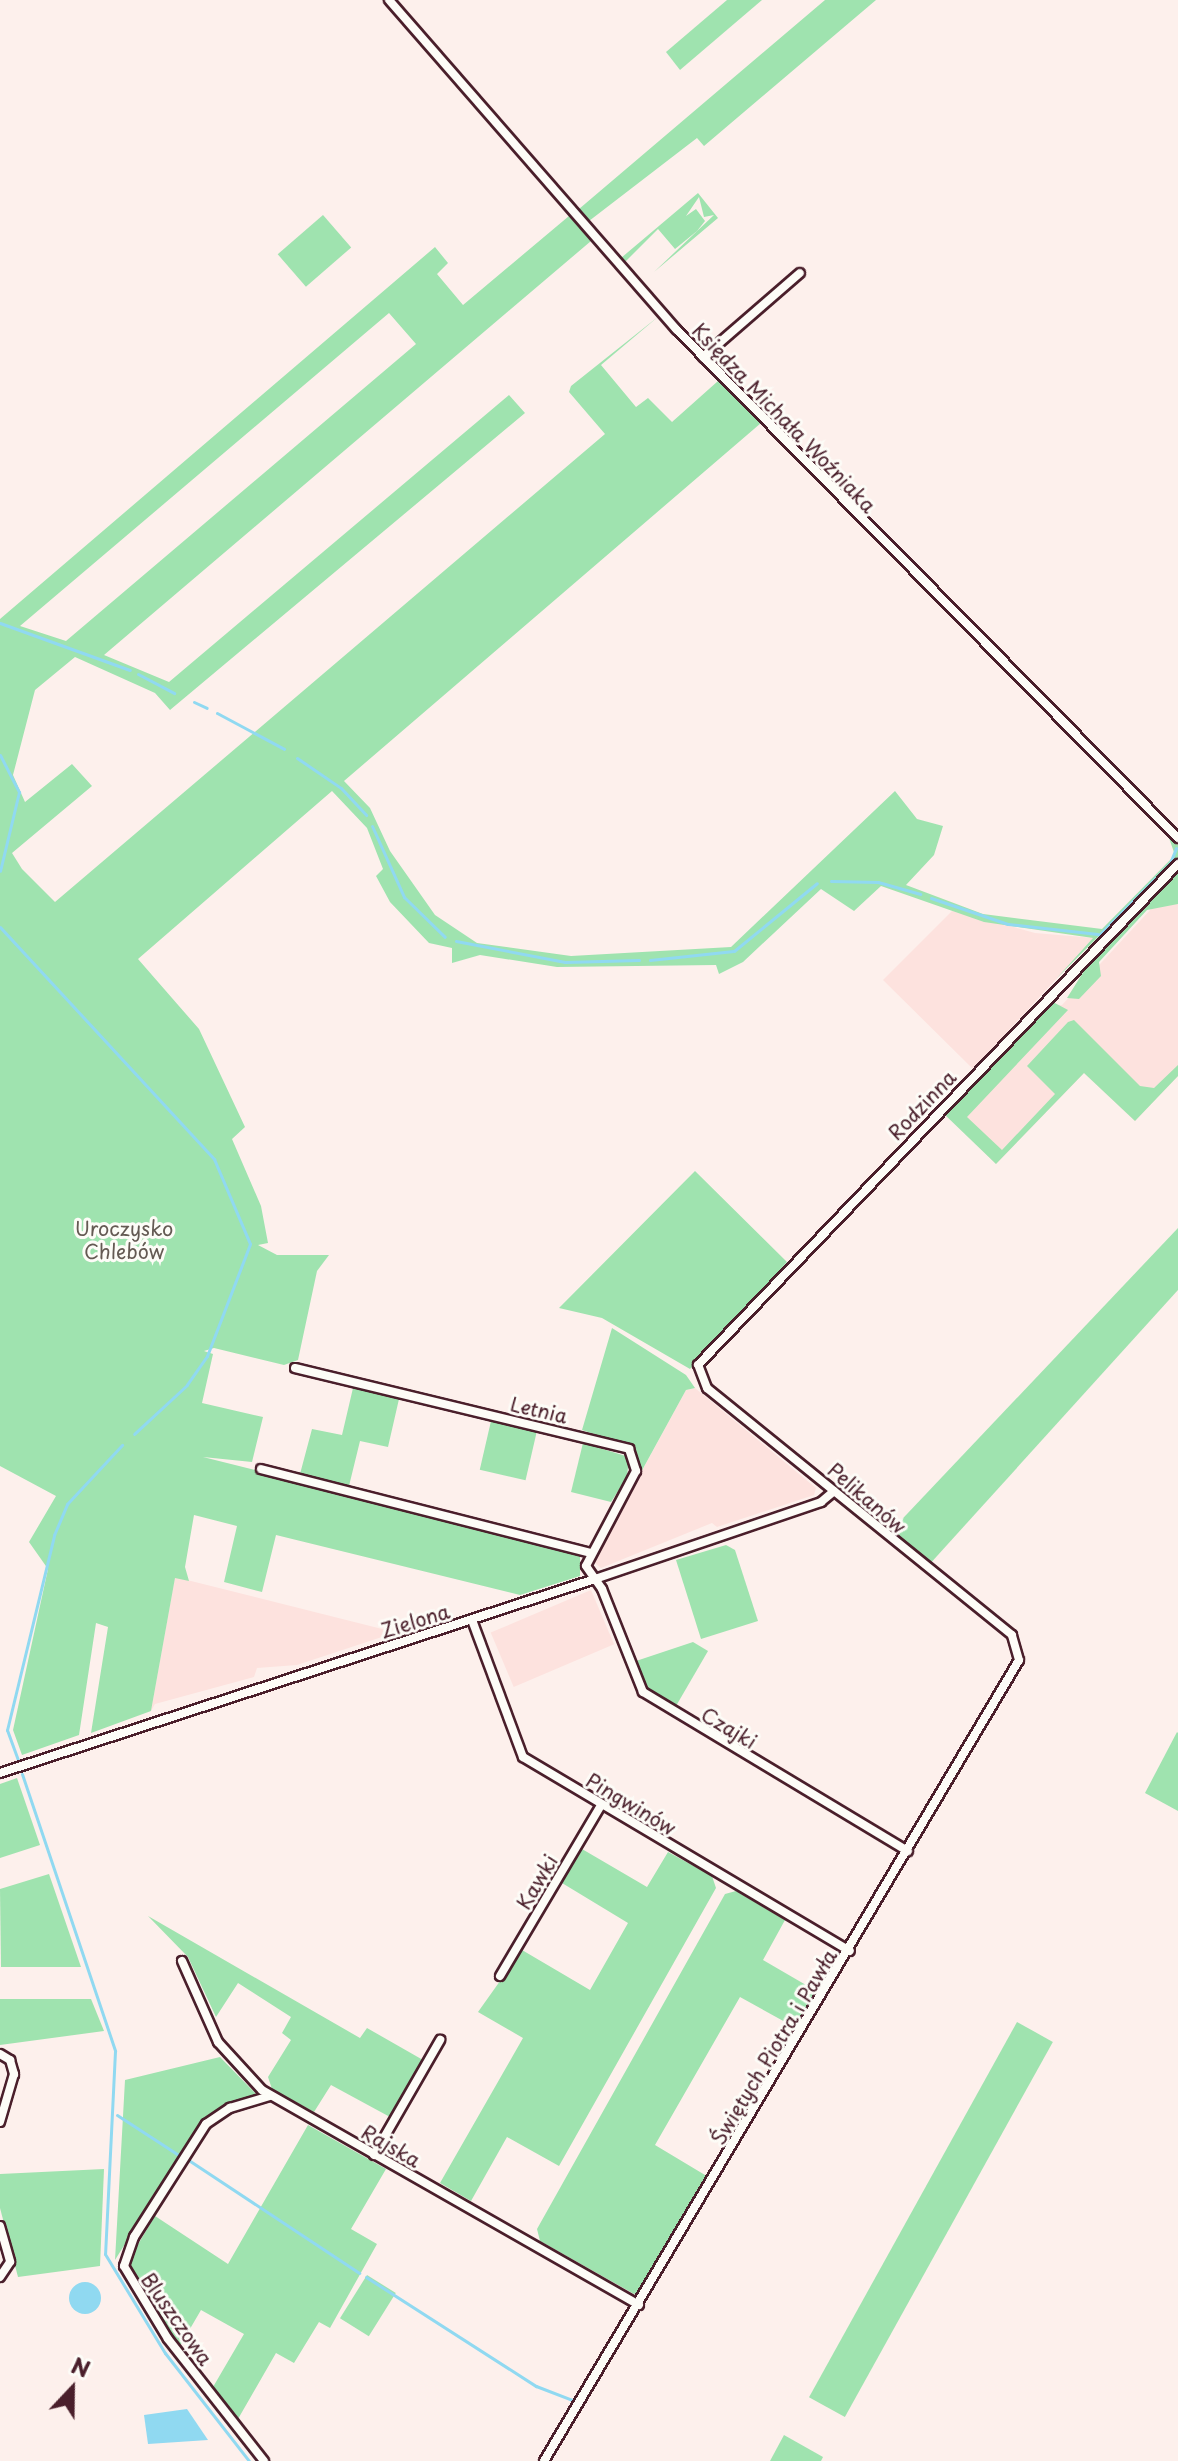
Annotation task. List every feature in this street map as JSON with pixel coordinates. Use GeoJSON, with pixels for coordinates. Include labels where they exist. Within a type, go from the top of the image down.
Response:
{"type":"FeatureCollection","features":[{"type":"Feature","properties":{"kind":"street","name":"Księdza Michała Woźniaka"},"geometry":{"type":"LineString","coordinates":[[389,0],[703,357],[1178,838]]}},
{"type":"Feature","properties":{"kind":"street"},"geometry":{"type":"LineString","coordinates":[[703,357],[800,273]]}},
{"type":"Feature","properties":{"kind":"street","name":"Rodzinna"},"geometry":{"type":"LineString","coordinates":[[697,1374],[717,1341],[1178,864]]}},
{"type":"Feature","properties":{"kind":"street","name":"Letnia"},"geometry":{"type":"LineString","coordinates":[[295,1368],[629,1449],[636,1471],[590,1553]]}},
{"type":"Feature","properties":{"kind":"street","name":"Pelikanów"},"geometry":{"type":"LineString","coordinates":[[697,1374],[1019,1645]]}},
{"type":"Feature","properties":{"kind":"street"},"geometry":{"type":"LineString","coordinates":[[261,1469],[590,1553],[586,1566],[595,1579]]}},
{"type":"Feature","properties":{"kind":"street","name":"Zielona"},"geometry":{"type":"LineString","coordinates":[[0,1773],[595,1579],[821,1502],[834,1491]]}},
{"type":"Feature","properties":{"kind":"street","name":"Czajki"},"geometry":{"type":"LineString","coordinates":[[595,1579],[643,1692],[908,1851]]}},
{"type":"Feature","properties":{"kind":"street","name":"Pingwinów"},"geometry":{"type":"LineString","coordinates":[[472,1620],[523,1757],[850,1951]]}},
{"type":"Feature","properties":{"kind":"street","name":"Świętych Piotra i Pawła"},"geometry":{"type":"LineString","coordinates":[[544,2461],[850,1951],[1017,1665],[1019,1645]]}},
{"type":"Feature","properties":{"kind":"street","name":"Kawki"},"geometry":{"type":"LineString","coordinates":[[500,1976],[601,1805]]}},
{"type":"Feature","properties":{"kind":"street","name":"Rajska"},"geometry":{"type":"LineString","coordinates":[[182,1961],[218,2042],[270,2096],[639,2305]]}},
{"type":"Feature","properties":{"kind":"street"},"geometry":{"type":"LineString","coordinates":[[374,2155],[440,2040]]}},
{"type":"Feature","properties":{"kind":"street"},"geometry":{"type":"LineString","coordinates":[[0,2054],[14,2074],[0,2122]]}},
{"type":"Feature","properties":{"kind":"street","name":"Bluszczowa"},"geometry":{"type":"LineString","coordinates":[[264,2461],[168,2339],[124,2266],[134,2237],[206,2124],[230,2108],[270,2096]]}},
{"type":"Feature","properties":{"kind":"street"},"geometry":{"type":"LineString","coordinates":[[0,2226],[4,2274]]}},
{"type":"Feature","properties":{"kind":"shaded area"},"geometry":{"type":"Polygon","coordinates":[[[1178,880],[1178,1076],[1135,1121],[1084,1073],[996,1164],[947,1116],[1053,1006],[1062,1005],[1178,880]]]}},
{"type":"Feature","properties":{"kind":"shaded area"},"geometry":{"type":"Polygon","coordinates":[[[953,910],[1035,933],[1094,938],[973,1069],[883,980],[953,910]]]}},
{"type":"Feature","properties":{"kind":"shaded area"},"geometry":{"type":"Polygon","coordinates":[[[695,1388],[816,1488],[814,1495],[717,1527],[712,1523],[601,1568],[593,1561],[686,1390],[695,1388]]]}},
{"type":"Feature","properties":{"kind":"shaded area"},"geometry":{"type":"Polygon","coordinates":[[[175,1577],[390,1631],[391,1634],[297,1665],[257,1668],[254,1677],[155,1704],[151,1711],[175,1577]]]}},
{"type":"Feature","properties":{"kind":"shaded area"},"geometry":{"type":"Polygon","coordinates":[[[591,1590],[614,1644],[514,1687],[491,1633],[591,1590]]]}},
{"type":"Feature","properties":{"kind":"green space"},"geometry":{"type":"Polygon","coordinates":[[[727,0],[762,0],[680,70],[666,52],[727,0]]]}},
{"type":"Feature","properties":{"kind":"green space"},"geometry":{"type":"Polygon","coordinates":[[[825,0],[876,0],[704,146],[697,138],[589,221],[579,209],[825,0]]]}},
{"type":"Feature","properties":{"kind":"green space"},"geometry":{"type":"Polygon","coordinates":[[[698,193],[718,218],[654,272],[714,215],[704,217],[699,197],[686,216],[696,209],[705,221],[675,249],[658,229],[625,262],[621,258],[698,193]]]}},
{"type":"Feature","properties":{"kind":"green space"},"geometry":{"type":"Polygon","coordinates":[[[323,215],[351,247],[306,287],[278,254],[323,215]]]}},
{"type":"Feature","properties":{"kind":"green space","name":"Uroczysko Chlebów"},"geometry":{"type":"Polygon","coordinates":[[[569,216],[591,241],[104,655],[169,682],[509,395],[525,413],[170,710],[155,693],[75,657],[35,690],[13,775],[25,802],[72,764],[92,786],[12,853],[22,869],[55,902],[605,434],[569,392],[571,386],[659,316],[601,365],[636,407],[648,398],[672,422],[718,381],[761,423],[344,781],[370,808],[390,851],[435,915],[477,943],[571,956],[731,947],[895,791],[917,819],[943,826],[934,855],[906,885],[983,914],[1102,929],[1175,855],[1169,838],[1178,845],[1178,857],[1056,979],[1093,938],[984,922],[881,886],[854,911],[821,889],[743,962],[719,974],[716,965],[557,967],[480,955],[452,963],[452,948],[429,943],[390,902],[376,876],[383,869],[367,828],[332,791],[138,959],[199,1029],[245,1127],[232,1139],[261,1206],[268,1243],[258,1245],[277,1255],[329,1255],[317,1271],[298,1360],[284,1365],[214,1348],[204,1351],[213,1354],[202,1403],[263,1417],[252,1462],[203,1457],[565,1548],[580,1556],[580,1576],[520,1595],[276,1535],[262,1592],[224,1582],[237,1526],[194,1515],[185,1567],[189,1581],[175,1578],[151,1711],[91,1733],[108,1627],[96,1623],[79,1735],[22,1755],[13,1730],[48,1569],[29,1542],[56,1496],[0,1466],[0,619],[435,247],[448,263],[437,274],[463,305],[569,216]],[[389,313],[20,626],[66,641],[416,344],[389,313]]]}},
{"type":"Feature","properties":{"kind":"green space"},"geometry":{"type":"Polygon","coordinates":[[[1178,871],[1178,904],[1147,910],[1099,962],[1101,976],[1079,999],[1067,998],[1096,952],[1178,871]]]}},
{"type":"Feature","properties":{"kind":"green space"},"geometry":{"type":"Polygon","coordinates":[[[1053,1002],[1068,1010],[967,1117],[1002,1150],[1055,1094],[1027,1066],[1068,1022],[1074,1020],[1140,1086],[1154,1088],[1178,1065],[1178,1076],[1135,1121],[1084,1073],[996,1164],[943,1113],[1053,1002]]]}},
{"type":"Feature","properties":{"kind":"green space"},"geometry":{"type":"Polygon","coordinates":[[[695,1171],[787,1262],[690,1369],[602,1318],[559,1308],[695,1171]]]}},
{"type":"Feature","properties":{"kind":"green space"},"geometry":{"type":"Polygon","coordinates":[[[1178,1228],[1178,1290],[928,1566],[889,1533],[1178,1228]]]}},
{"type":"Feature","properties":{"kind":"green space"},"geometry":{"type":"Polygon","coordinates":[[[612,1328],[686,1375],[695,1388],[686,1390],[640,1474],[633,1447],[582,1430],[612,1328]]]}},
{"type":"Feature","properties":{"kind":"green space"},"geometry":{"type":"Polygon","coordinates":[[[353,1388],[399,1399],[388,1447],[360,1441],[349,1486],[300,1474],[312,1429],[342,1435],[353,1388]]]}},
{"type":"Feature","properties":{"kind":"green space"},"geometry":{"type":"Polygon","coordinates":[[[491,1421],[537,1432],[526,1480],[480,1470],[491,1421]]]}},
{"type":"Feature","properties":{"kind":"green space"},"geometry":{"type":"Polygon","coordinates":[[[583,1443],[629,1457],[627,1477],[611,1502],[571,1492],[583,1443]]]}},
{"type":"Feature","properties":{"kind":"green space"},"geometry":{"type":"Polygon","coordinates":[[[726,1545],[735,1550],[758,1621],[701,1639],[676,1560],[726,1545]]]}},
{"type":"Feature","properties":{"kind":"green space"},"geometry":{"type":"Polygon","coordinates":[[[693,1642],[708,1651],[676,1706],[650,1693],[633,1662],[693,1642]]]}},
{"type":"Feature","properties":{"kind":"green space"},"geometry":{"type":"Polygon","coordinates":[[[1178,1733],[1178,1811],[1145,1793],[1178,1733]]]}},
{"type":"Feature","properties":{"kind":"green space"},"geometry":{"type":"Polygon","coordinates":[[[17,1778],[40,1845],[0,1858],[0,1784],[17,1778]]]}},
{"type":"Feature","properties":{"kind":"green space"},"geometry":{"type":"Polygon","coordinates":[[[582,1849],[647,1887],[668,1852],[712,1876],[716,1888],[559,2166],[507,2137],[471,2201],[440,2183],[523,2038],[478,2012],[522,1950],[590,1990],[628,1923],[562,1883],[582,1849]]]}},
{"type":"Feature","properties":{"kind":"green space"},"geometry":{"type":"Polygon","coordinates":[[[49,1874],[81,1967],[1,1967],[0,1889],[49,1874]]]}},
{"type":"Feature","properties":{"kind":"green space"},"geometry":{"type":"Polygon","coordinates":[[[736,1891],[785,1920],[763,1960],[818,1992],[796,2028],[740,1997],[655,2145],[710,2178],[642,2291],[634,2294],[540,2241],[537,2229],[725,1894],[736,1891]]]}},
{"type":"Feature","properties":{"kind":"green space"},"geometry":{"type":"Polygon","coordinates":[[[148,1916],[360,2038],[367,2028],[423,2060],[390,2117],[331,2085],[314,2112],[272,2089],[268,2077],[291,2040],[282,2033],[291,2017],[238,1983],[216,2017],[188,1957],[148,1916]]]}},
{"type":"Feature","properties":{"kind":"green space"},"geometry":{"type":"Polygon","coordinates":[[[0,1999],[91,1999],[104,2031],[0,2045],[0,1999]]]}},
{"type":"Feature","properties":{"kind":"green space"},"geometry":{"type":"Polygon","coordinates":[[[1017,2022],[1053,2042],[845,2417],[809,2397],[1017,2022]]]}},
{"type":"Feature","properties":{"kind":"green space"},"geometry":{"type":"Polygon","coordinates":[[[220,2057],[256,2094],[203,2119],[115,2260],[125,2080],[220,2057]]]}},
{"type":"Feature","properties":{"kind":"green space"},"geometry":{"type":"Polygon","coordinates":[[[308,2125],[386,2169],[351,2229],[377,2244],[330,2328],[319,2322],[294,2363],[276,2353],[238,2419],[213,2387],[244,2334],[201,2310],[180,2346],[147,2302],[128,2261],[155,2216],[228,2264],[308,2125]]]}},
{"type":"Feature","properties":{"kind":"green space"},"geometry":{"type":"Polygon","coordinates":[[[104,2169],[100,2266],[18,2277],[0,2208],[0,2174],[104,2169]]]}},
{"type":"Feature","properties":{"kind":"green space"},"geometry":{"type":"Polygon","coordinates":[[[367,2275],[396,2293],[369,2336],[340,2318],[367,2275]]]}},
{"type":"Feature","properties":{"kind":"green space"},"geometry":{"type":"Polygon","coordinates":[[[784,2435],[823,2457],[821,2461],[770,2461],[784,2435]]]}},
{"type":"Feature","properties":{"kind":"water"},"geometry":{"type":"Polygon","coordinates":[[[85,2282],[96,2287],[101,2298],[96,2309],[85,2314],[74,2309],[69,2298],[74,2287],[85,2282]]]}},
{"type":"Feature","properties":{"kind":"water"},"geometry":{"type":"Polygon","coordinates":[[[187,2409],[208,2440],[148,2444],[144,2415],[187,2409]]]}},
{"type":"Feature","properties":{"kind":"waterway"},"geometry":{"type":"LineString","coordinates":[[0,623],[130,670]]}},
{"type":"Feature","properties":{"kind":"waterway"},"geometry":{"type":"LineString","coordinates":[[138,674],[174,693]]}},
{"type":"Feature","properties":{"kind":"waterway"},"geometry":{"type":"LineString","coordinates":[[194,702],[207,708]]}},
{"type":"Feature","properties":{"kind":"waterway"},"geometry":{"type":"LineString","coordinates":[[217,713],[284,749]]}},
{"type":"Feature","properties":{"kind":"waterway"},"geometry":{"type":"LineString","coordinates":[[0,755],[19,792],[0,871]]}},
{"type":"Feature","properties":{"kind":"waterway"},"geometry":{"type":"LineString","coordinates":[[297,758],[341,788],[366,815]]}},
{"type":"Feature","properties":{"kind":"waterway"},"geometry":{"type":"LineString","coordinates":[[372,826],[404,897],[445,937]]}},
{"type":"Feature","properties":{"kind":"waterway"},"geometry":{"type":"LineString","coordinates":[[1099,935],[1170,863],[1176,848]]}},
{"type":"Feature","properties":{"kind":"waterway"},"geometry":{"type":"LineString","coordinates":[[831,881],[878,882],[920,894]]}},
{"type":"Feature","properties":{"kind":"waterway"},"geometry":{"type":"LineString","coordinates":[[650,960],[734,951],[817,883]]}},
{"type":"Feature","properties":{"kind":"waterway"},"geometry":{"type":"LineString","coordinates":[[931,898],[1008,924],[1097,934]]}},
{"type":"Feature","properties":{"kind":"waterway"},"geometry":{"type":"LineString","coordinates":[[0,927],[214,1159],[250,1244],[207,1356],[187,1385],[134,1434]]}},
{"type":"Feature","properties":{"kind":"waterway"},"geometry":{"type":"LineString","coordinates":[[456,941],[565,962],[639,960]]}},
{"type":"Feature","properties":{"kind":"waterway"},"geometry":{"type":"LineString","coordinates":[[18,1760],[7,1730],[54,1535],[67,1504],[122,1445]]}},
{"type":"Feature","properties":{"kind":"waterway"},"geometry":{"type":"LineString","coordinates":[[22,1774],[115,2051],[105,2254],[165,2353],[249,2461]]}},
{"type":"Feature","properties":{"kind":"waterway"},"geometry":{"type":"LineString","coordinates":[[117,2115],[177,2154]]}},
{"type":"Feature","properties":{"kind":"waterway"},"geometry":{"type":"LineString","coordinates":[[190,2161],[359,2273]]}},
{"type":"Feature","properties":{"kind":"waterway"},"geometry":{"type":"LineString","coordinates":[[366,2277],[536,2386],[575,2401]]}}]}
